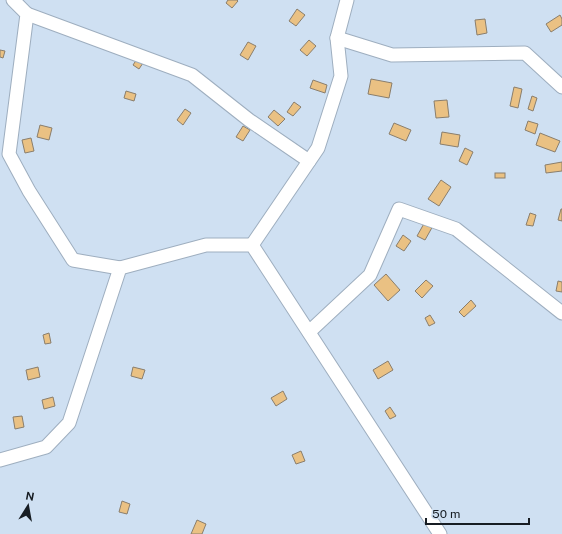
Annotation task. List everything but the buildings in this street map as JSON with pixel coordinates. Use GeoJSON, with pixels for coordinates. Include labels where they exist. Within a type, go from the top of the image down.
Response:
{"type":"FeatureCollection","features":[{"type":"Feature","properties":{"kind":"street"},"geometry":{"type":"LineString","coordinates":[[13,0],[28,14],[192,74],[250,120],[309,162]]}},
{"type":"Feature","properties":{"kind":"street"},"geometry":{"type":"LineString","coordinates":[[252,245],[318,148],[341,76],[337,38],[347,0]]}},
{"type":"Feature","properties":{"kind":"street"},"geometry":{"type":"LineString","coordinates":[[28,14],[9,154],[28,191],[73,260],[120,268],[206,245],[252,245]]}},
{"type":"Feature","properties":{"kind":"street"},"geometry":{"type":"LineString","coordinates":[[337,38],[392,55],[525,53],[562,87]]}},
{"type":"Feature","properties":{"kind":"street"},"geometry":{"type":"LineString","coordinates":[[309,332],[370,275],[399,209],[456,229],[562,313]]}},
{"type":"Feature","properties":{"kind":"street"},"geometry":{"type":"LineString","coordinates":[[252,245],[440,534]]}},
{"type":"Feature","properties":{"kind":"street"},"geometry":{"type":"LineString","coordinates":[[0,460],[46,446],[69,423],[120,268]]}}]}
